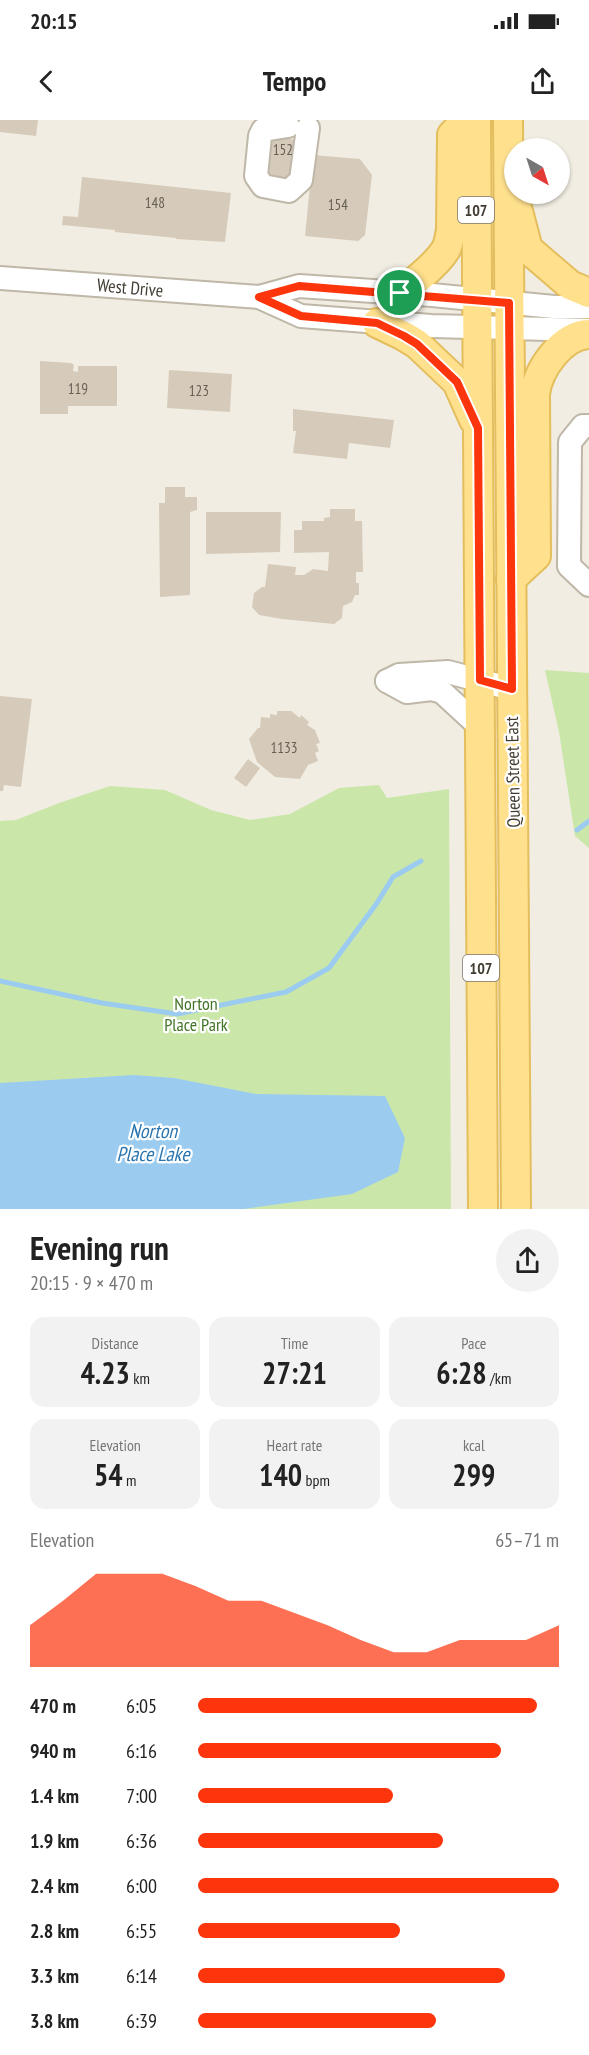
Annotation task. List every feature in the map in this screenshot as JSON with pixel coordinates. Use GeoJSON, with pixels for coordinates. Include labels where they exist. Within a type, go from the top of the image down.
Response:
{"type":"FeatureCollection","features":[{"type":"Feature","properties":{"kind":"main road"},"geometry":{"type":"LineString","coordinates":[[400,293],[446,250],[451,230],[452,135],[466,120]]}},
{"type":"Feature","properties":{"kind":"main road","name":"Queen Street East"},"geometry":{"type":"LineString","coordinates":[[476,120],[483,1209]]}},
{"type":"Feature","properties":{"kind":"main road","name":"Queen Street East"},"geometry":{"type":"LineString","coordinates":[[508,120],[508,138]]}},
{"type":"Feature","properties":{"kind":"main road","name":"Queen Street East"},"geometry":{"type":"LineString","coordinates":[[508,204],[516,1209]]}},
{"type":"Feature","properties":{"kind":"main road"},"geometry":{"type":"LineString","coordinates":[[516,204],[528,249],[570,285],[589,292]]}},
{"type":"Feature","properties":{"kind":"main road"},"geometry":{"type":"LineString","coordinates":[[377,323],[417,344],[457,382],[478,428]]}},
{"type":"Feature","properties":{"kind":"main road"},"geometry":{"type":"LineString","coordinates":[[511,579],[536,556],[536,382],[543,369],[569,339],[578,334],[589,334]]}},
{"type":"Feature","properties":{"kind":"street","name":"West Drive"},"geometry":{"type":"LineString","coordinates":[[0,278],[259,297],[299,286],[400,293],[477,299],[509,316]]}},
{"type":"Feature","properties":{"kind":"street","name":"West Drive"},"geometry":{"type":"LineString","coordinates":[[259,297],[301,316],[377,323],[477,328],[509,316]]}},
{"type":"Feature","properties":{"kind":"street"},"geometry":{"type":"LineString","coordinates":[[509,316],[554,307],[589,307]]}},
{"type":"Feature","properties":{"kind":"street"},"geometry":{"type":"LineString","coordinates":[[509,316],[589,330]]}},
{"type":"Feature","properties":{"kind":"street"},"geometry":{"type":"LineString","coordinates":[[589,426],[583,426],[570,442],[569,566],[589,585]]}},
{"type":"Feature","properties":{"kind":"street"},"geometry":{"type":"LineString","coordinates":[[480,727],[442,692],[431,689],[407,692],[387,681],[399,675],[448,672],[512,689]]}},
{"type":"Feature","properties":{"kind":"green space"},"geometry":{"type":"Polygon","coordinates":[[[545,670],[589,673],[589,848],[575,836],[559,732],[545,670]]]}},
{"type":"Feature","properties":{"kind":"green space","name":"Norton Place Park"},"geometry":{"type":"Polygon","coordinates":[[[379,785],[387,798],[449,789],[451,1209],[0,1209],[0,821],[16,820],[110,786],[165,790],[211,810],[250,820],[290,814],[339,788],[379,785]]]}},
{"type":"Feature","properties":{"kind":"water","name":"Norton Place Lake"},"geometry":{"type":"Polygon","coordinates":[[[134,1075],[174,1078],[256,1094],[385,1096],[405,1138],[398,1172],[352,1194],[244,1209],[0,1209],[0,1083],[134,1075]]]}},
{"type":"Feature","properties":{"kind":"building"},"geometry":{"type":"Polygon","coordinates":[[[0,120],[38,120],[36,136],[0,132],[0,120]]]}},
{"type":"Feature","properties":{"kind":"building"},"geometry":{"type":"Polygon","coordinates":[[[266,134],[291,137],[294,140],[294,137],[302,138],[291,184],[269,182],[264,173],[266,134]]]}},
{"type":"Feature","properties":{"kind":"building"},"geometry":{"type":"Polygon","coordinates":[[[313,155],[360,159],[372,175],[365,235],[358,241],[305,236],[313,155]]]}},
{"type":"Feature","properties":{"kind":"building"},"geometry":{"type":"Polygon","coordinates":[[[82,177],[231,193],[225,242],[176,239],[62,225],[63,216],[78,217],[82,177]]]}},
{"type":"Feature","properties":{"kind":"building"},"geometry":{"type":"Polygon","coordinates":[[[40,361],[71,363],[74,365],[73,371],[78,372],[78,366],[117,366],[117,406],[68,406],[68,414],[40,414],[40,361]]]}},
{"type":"Feature","properties":{"kind":"building"},"geometry":{"type":"Polygon","coordinates":[[[169,370],[232,374],[230,412],[167,408],[169,370]]]}},
{"type":"Feature","properties":{"kind":"building"},"geometry":{"type":"Polygon","coordinates":[[[293,409],[394,420],[390,448],[349,443],[347,459],[293,453],[296,431],[293,431],[293,409]]]}},
{"type":"Feature","properties":{"kind":"building"},"geometry":{"type":"Polygon","coordinates":[[[165,487],[185,487],[185,497],[197,497],[197,510],[190,512],[190,595],[160,597],[159,503],[165,503],[165,487]]]}},
{"type":"Feature","properties":{"kind":"building"},"geometry":{"type":"Polygon","coordinates":[[[330,509],[355,509],[355,521],[362,521],[363,572],[356,572],[359,595],[355,595],[352,602],[343,606],[342,618],[334,624],[259,615],[252,607],[254,593],[265,587],[268,564],[296,567],[295,575],[304,575],[313,569],[328,571],[329,552],[294,553],[294,530],[302,530],[302,521],[324,521],[324,518],[330,517],[330,509]]]}},
{"type":"Feature","properties":{"kind":"building"},"geometry":{"type":"Polygon","coordinates":[[[206,512],[281,512],[280,552],[206,554],[206,512]]]}},
{"type":"Feature","properties":{"kind":"building"},"geometry":{"type":"Polygon","coordinates":[[[0,696],[32,699],[21,787],[4,785],[3,791],[0,791],[0,696]]]}},
{"type":"Feature","properties":{"kind":"building"},"geometry":{"type":"Polygon","coordinates":[[[277,711],[291,711],[300,718],[301,715],[309,722],[307,725],[315,730],[320,743],[316,744],[319,751],[315,753],[318,761],[308,765],[300,779],[275,777],[257,762],[249,739],[260,728],[261,717],[270,718],[270,714],[277,715],[277,711]]]}},
{"type":"Feature","properties":{"kind":"building"},"geometry":{"type":"Polygon","coordinates":[[[248,759],[260,768],[246,787],[234,778],[248,759]]]}},
{"type":"Feature","properties":{"kind":"waterway"},"geometry":{"type":"LineString","coordinates":[[577,830],[589,821]]}},
{"type":"Feature","properties":{"kind":"waterway"},"geometry":{"type":"LineString","coordinates":[[0,981],[102,1003],[177,1014],[286,992],[329,968],[377,903],[393,877],[421,861]]}},
{"type":"Feature","properties":{"kind":"route"},"geometry":{"type":"LineString","coordinates":[[299,286],[400,293],[509,303],[512,689],[480,680],[478,428],[457,382],[417,344],[377,323],[301,316],[259,297],[299,286]]}}]}
